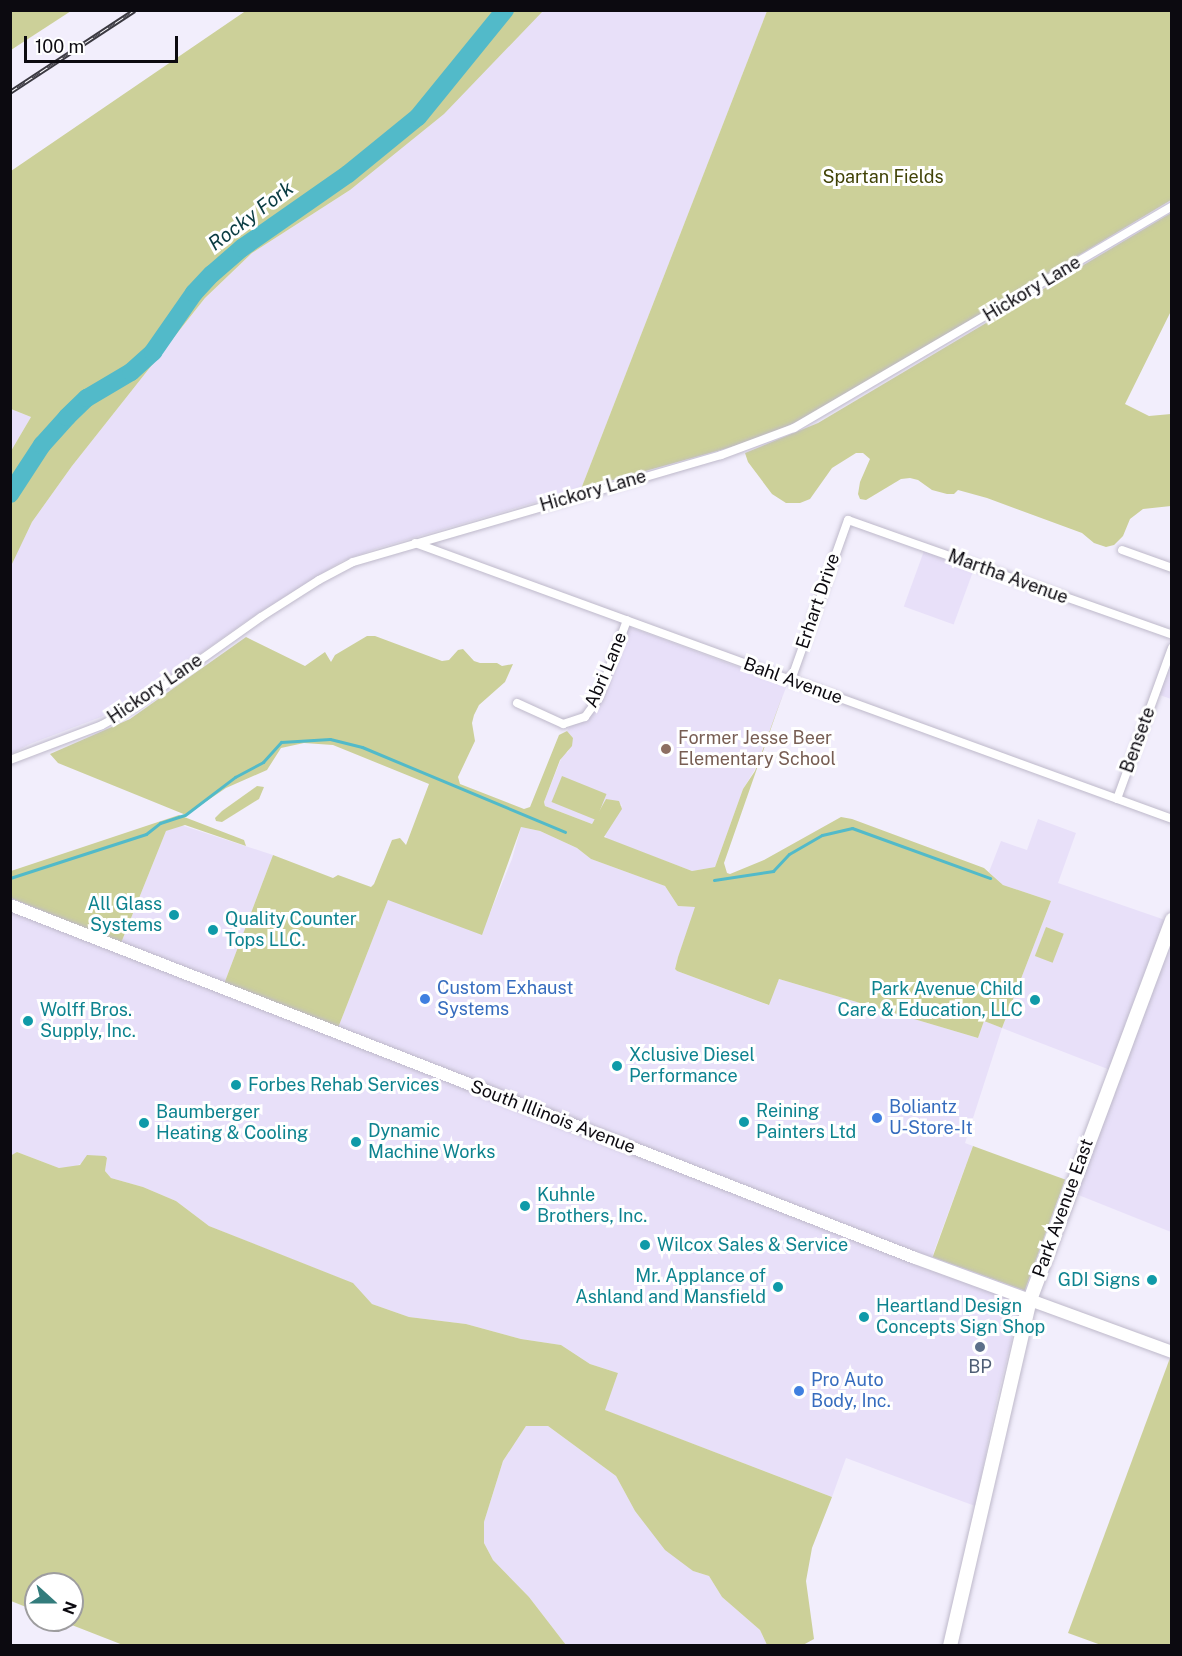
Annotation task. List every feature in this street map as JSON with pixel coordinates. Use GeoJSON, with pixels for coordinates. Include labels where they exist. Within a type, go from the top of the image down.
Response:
{"type":"FeatureCollection","features":[{"type":"Feature","properties":{"kind":"main road","name":"South Illinois Avenue"},"geometry":{"type":"LineString","coordinates":[[10,905],[1030,1300],[1172,1352]]}},
{"type":"Feature","properties":{"kind":"main road","name":"Park Avenue East"},"geometry":{"type":"LineString","coordinates":[[950,1646],[1030,1300],[1172,920]]}},
{"type":"Feature","properties":{"kind":"street","name":"Hickory Lane"},"geometry":{"type":"LineString","coordinates":[[10,760],[102,725],[125,713],[261,617],[331,573],[366,557],[721,455],[782,434],[816,418],[1172,206]]}},
{"type":"Feature","properties":{"kind":"street","name":"Martha Avenue"},"geometry":{"type":"LineString","coordinates":[[846,522],[851,520],[1172,635]]}},
{"type":"Feature","properties":{"kind":"street","name":"Erhart Drive"},"geometry":{"type":"LineString","coordinates":[[791,680],[846,522]]}},
{"type":"Feature","properties":{"kind":"street","name":"Bahl Avenue"},"geometry":{"type":"LineString","coordinates":[[414,543],[1172,819]]}},
{"type":"Feature","properties":{"kind":"street"},"geometry":{"type":"LineString","coordinates":[[1122,550],[1172,568]]}},
{"type":"Feature","properties":{"kind":"street","name":"Abri Lane"},"geometry":{"type":"LineString","coordinates":[[517,703],[563,724],[585,717],[598,699],[627,620]]}},
{"type":"Feature","properties":{"kind":"street","name":"Bensete"},"geometry":{"type":"LineString","coordinates":[[1117,799],[1172,648]]}},
{"type":"Feature","properties":{"kind":"shaded area"},"geometry":{"type":"Polygon","coordinates":[[[543,11],[767,11],[581,489],[375,549],[342,561],[245,622],[142,695],[101,717],[30,744],[11,754],[10,566],[32,522],[72,466],[205,298],[252,253],[350,190],[543,11]]]}},
{"type":"Feature","properties":{"kind":"shaded area"},"geometry":{"type":"Polygon","coordinates":[[[11,409],[31,417],[11,451],[11,409]]]}},
{"type":"Feature","properties":{"kind":"shaded area"},"geometry":{"type":"Polygon","coordinates":[[[924,551],[974,569],[954,625],[904,606],[924,551]]]}},
{"type":"Feature","properties":{"kind":"shaded area","name":"Former Jesse Beer Elementary School"},"geometry":{"type":"Polygon","coordinates":[[[627,626],[787,685],[754,771],[743,789],[715,867],[692,871],[607,839],[604,833],[622,805],[606,799],[592,824],[545,806],[544,802],[563,754],[568,752],[573,738],[567,731],[569,727],[587,717],[627,626]]]}},
{"type":"Feature","properties":{"kind":"shaded area"},"geometry":{"type":"Polygon","coordinates":[[[1171,654],[1171,699],[1157,694],[1171,654]]]}},
{"type":"Feature","properties":{"kind":"shaded area"},"geometry":{"type":"Polygon","coordinates":[[[1038,819],[1076,833],[1058,883],[1171,922],[1171,1232],[1076,1194],[1118,1073],[1002,1028],[1051,901],[1003,885],[989,872],[1001,841],[1027,850],[1038,819]]]}},
{"type":"Feature","properties":{"kind":"shaded area"},"geometry":{"type":"Polygon","coordinates":[[[181,825],[273,855],[224,984],[338,1028],[388,900],[490,913],[512,859],[521,827],[540,831],[577,848],[591,859],[665,886],[678,906],[696,907],[678,957],[675,969],[677,971],[768,1005],[779,979],[978,1038],[984,1021],[1002,1028],[965,1143],[973,1146],[932,1257],[1024,1291],[997,1399],[975,1506],[846,1458],[832,1497],[604,1410],[618,1373],[590,1364],[561,1345],[521,1339],[466,1324],[409,1317],[372,1304],[352,1283],[209,1226],[176,1201],[143,1187],[111,1178],[105,1171],[107,1159],[85,1161],[75,1167],[59,1168],[17,1152],[11,1156],[11,898],[121,943],[166,831],[181,825]]]}},
{"type":"Feature","properties":{"kind":"shaded area"},"geometry":{"type":"Polygon","coordinates":[[[526,1426],[548,1426],[616,1476],[635,1511],[693,1571],[709,1576],[722,1597],[760,1630],[767,1645],[566,1645],[529,1597],[493,1560],[484,1543],[484,1522],[503,1461],[526,1426]]]}},
{"type":"Feature","properties":{"kind":"green space"},"geometry":{"type":"Polygon","coordinates":[[[11,10],[71,10],[71,11],[11,50],[11,10]]]}},
{"type":"Feature","properties":{"kind":"green space"},"geometry":{"type":"Polygon","coordinates":[[[247,10],[543,11],[444,114],[350,190],[252,253],[205,298],[72,466],[32,522],[11,566],[11,451],[31,417],[11,409],[11,171],[247,10]]]}},
{"type":"Feature","properties":{"kind":"green space","name":"Spartan Fields"},"geometry":{"type":"Polygon","coordinates":[[[767,11],[1171,11],[1171,200],[813,414],[742,444],[581,489],[767,11]]]}},
{"type":"Feature","properties":{"kind":"green space"},"geometry":{"type":"Polygon","coordinates":[[[1171,213],[1171,311],[1125,404],[1149,416],[1171,414],[1171,506],[1143,509],[1130,519],[1123,536],[1114,545],[1106,547],[1094,543],[1082,533],[987,498],[958,490],[954,494],[947,494],[932,490],[918,480],[910,478],[901,479],[866,500],[860,499],[858,494],[860,482],[870,459],[863,453],[856,453],[832,468],[810,499],[800,503],[786,503],[772,494],[748,462],[745,453],[818,423],[1171,213]]]}},
{"type":"Feature","properties":{"kind":"green space"},"geometry":{"type":"Polygon","coordinates":[[[367,636],[375,636],[442,661],[449,660],[458,650],[463,649],[474,661],[480,663],[497,663],[502,666],[513,664],[505,682],[479,705],[474,715],[472,723],[475,741],[458,777],[460,784],[524,809],[530,807],[559,735],[567,731],[573,738],[572,746],[560,760],[544,802],[545,806],[592,824],[606,799],[619,801],[622,809],[604,837],[692,871],[715,867],[743,789],[755,771],[783,694],[724,863],[727,873],[730,874],[764,860],[841,817],[852,819],[984,868],[1003,885],[1051,901],[1002,1028],[984,1021],[978,1038],[779,979],[769,1005],[677,971],[675,969],[678,957],[695,907],[678,906],[665,886],[591,859],[577,848],[540,831],[521,827],[482,935],[388,900],[338,1028],[224,984],[273,855],[333,878],[338,875],[371,887],[392,840],[400,838],[406,845],[429,784],[333,745],[304,743],[281,748],[267,770],[226,788],[186,815],[58,763],[50,754],[130,719],[246,637],[305,666],[325,652],[331,662],[335,655],[367,636]]]}},
{"type":"Feature","properties":{"kind":"green space"},"geometry":{"type":"Polygon","coordinates":[[[562,776],[607,794],[596,820],[552,802],[562,776]]]}},
{"type":"Feature","properties":{"kind":"green space"},"geometry":{"type":"Polygon","coordinates":[[[257,786],[264,787],[259,799],[222,822],[216,821],[215,818],[222,811],[257,786]]]}},
{"type":"Feature","properties":{"kind":"green space"},"geometry":{"type":"Polygon","coordinates":[[[179,815],[244,840],[246,846],[185,825],[166,831],[121,943],[11,898],[11,871],[179,815]]]}},
{"type":"Feature","properties":{"kind":"green space"},"geometry":{"type":"Polygon","coordinates":[[[1046,927],[1064,934],[1053,963],[1035,956],[1046,927]]]}},
{"type":"Feature","properties":{"kind":"green space"},"geometry":{"type":"Polygon","coordinates":[[[973,1146],[1065,1180],[1025,1290],[933,1257],[973,1146]]]}},
{"type":"Feature","properties":{"kind":"green space"},"geometry":{"type":"Polygon","coordinates":[[[17,1152],[59,1168],[80,1165],[87,1155],[105,1156],[107,1158],[105,1171],[111,1178],[143,1187],[176,1201],[209,1226],[353,1283],[372,1304],[409,1317],[466,1324],[521,1339],[561,1345],[590,1364],[618,1373],[605,1410],[832,1497],[812,1548],[806,1581],[814,1639],[803,1645],[767,1645],[760,1630],[722,1597],[709,1576],[693,1571],[665,1550],[635,1511],[616,1476],[548,1426],[526,1426],[503,1461],[484,1522],[484,1543],[493,1560],[529,1597],[566,1645],[123,1645],[84,1630],[84,1572],[24,1572],[24,1606],[11,1601],[10,1156],[17,1152]]]}},
{"type":"Feature","properties":{"kind":"green space"},"geometry":{"type":"Polygon","coordinates":[[[1170,1358],[1171,1645],[1101,1645],[1068,1633],[1170,1358]]]}},
{"type":"Feature","properties":{"kind":"waterway","name":"Rocky Fork"},"geometry":{"type":"LineString","coordinates":[[10,494],[42,445],[67,417],[87,398],[131,372],[153,352],[194,293],[212,274],[242,248],[348,174],[418,117],[505,10]]}},
{"type":"Feature","properties":{"kind":"waterway"},"geometry":{"type":"LineString","coordinates":[[185,815],[235,777],[263,762],[281,742],[330,739],[362,747],[565,832]]}},
{"type":"Feature","properties":{"kind":"waterway"},"geometry":{"type":"LineString","coordinates":[[10,878],[146,834],[160,823],[184,815]]}},
{"type":"Feature","properties":{"kind":"waterway"},"geometry":{"type":"LineString","coordinates":[[714,880],[773,871],[789,854],[822,835],[852,828],[990,878]]}},
{"type":"Feature","properties":{"kind":"railway"},"geometry":{"type":"LineString","coordinates":[[10,92],[135,10]]}},
{"type":"Feature","properties":{"kind":"place","name":"Former Jesse Beer Elementary School"},"geometry":{"type":"Point","coordinates":[666,749]}},
{"type":"Feature","properties":{"kind":"place","name":"All Glass Systems"},"geometry":{"type":"Point","coordinates":[174,915]}},
{"type":"Feature","properties":{"kind":"place","name":"Quality Counter Tops LLC."},"geometry":{"type":"Point","coordinates":[213,930]}},
{"type":"Feature","properties":{"kind":"place","name":"Custom Exhaust Systems"},"geometry":{"type":"Point","coordinates":[425,999]}},
{"type":"Feature","properties":{"kind":"place","name":"Park Avenue Child Care & Education, LLC"},"geometry":{"type":"Point","coordinates":[1035,1000]}},
{"type":"Feature","properties":{"kind":"place","name":"Wolff Bros. Supply, Inc."},"geometry":{"type":"Point","coordinates":[28,1021]}},
{"type":"Feature","properties":{"kind":"place","name":"Xclusive Diesel Performance"},"geometry":{"type":"Point","coordinates":[617,1066]}},
{"type":"Feature","properties":{"kind":"place","name":"Forbes Rehab Services"},"geometry":{"type":"Point","coordinates":[236,1085]}},
{"type":"Feature","properties":{"kind":"place","name":"Boliantz U-Store-It"},"geometry":{"type":"Point","coordinates":[877,1118]}},
{"type":"Feature","properties":{"kind":"place","name":"Reining Painters Ltd"},"geometry":{"type":"Point","coordinates":[744,1122]}},
{"type":"Feature","properties":{"kind":"place","name":"Baumberger Heating & Cooling"},"geometry":{"type":"Point","coordinates":[144,1123]}},
{"type":"Feature","properties":{"kind":"place","name":"Dynamic Machine Works"},"geometry":{"type":"Point","coordinates":[356,1142]}},
{"type":"Feature","properties":{"kind":"place","name":"Kuhnle Brothers, Inc."},"geometry":{"type":"Point","coordinates":[525,1206]}},
{"type":"Feature","properties":{"kind":"place","name":"Wilcox Sales & Service"},"geometry":{"type":"Point","coordinates":[645,1245]}},
{"type":"Feature","properties":{"kind":"place","name":"GDI Signs"},"geometry":{"type":"Point","coordinates":[1152,1280]}},
{"type":"Feature","properties":{"kind":"place","name":"Mr. Applance of Ashland and Mansfield"},"geometry":{"type":"Point","coordinates":[778,1287]}},
{"type":"Feature","properties":{"kind":"place","name":"Heartland Design Concepts Sign Shop"},"geometry":{"type":"Point","coordinates":[864,1317]}},
{"type":"Feature","properties":{"kind":"place","name":"BP"},"geometry":{"type":"Point","coordinates":[980,1347]}},
{"type":"Feature","properties":{"kind":"place","name":"Pro Auto Body, Inc."},"geometry":{"type":"Point","coordinates":[799,1391]}}]}
